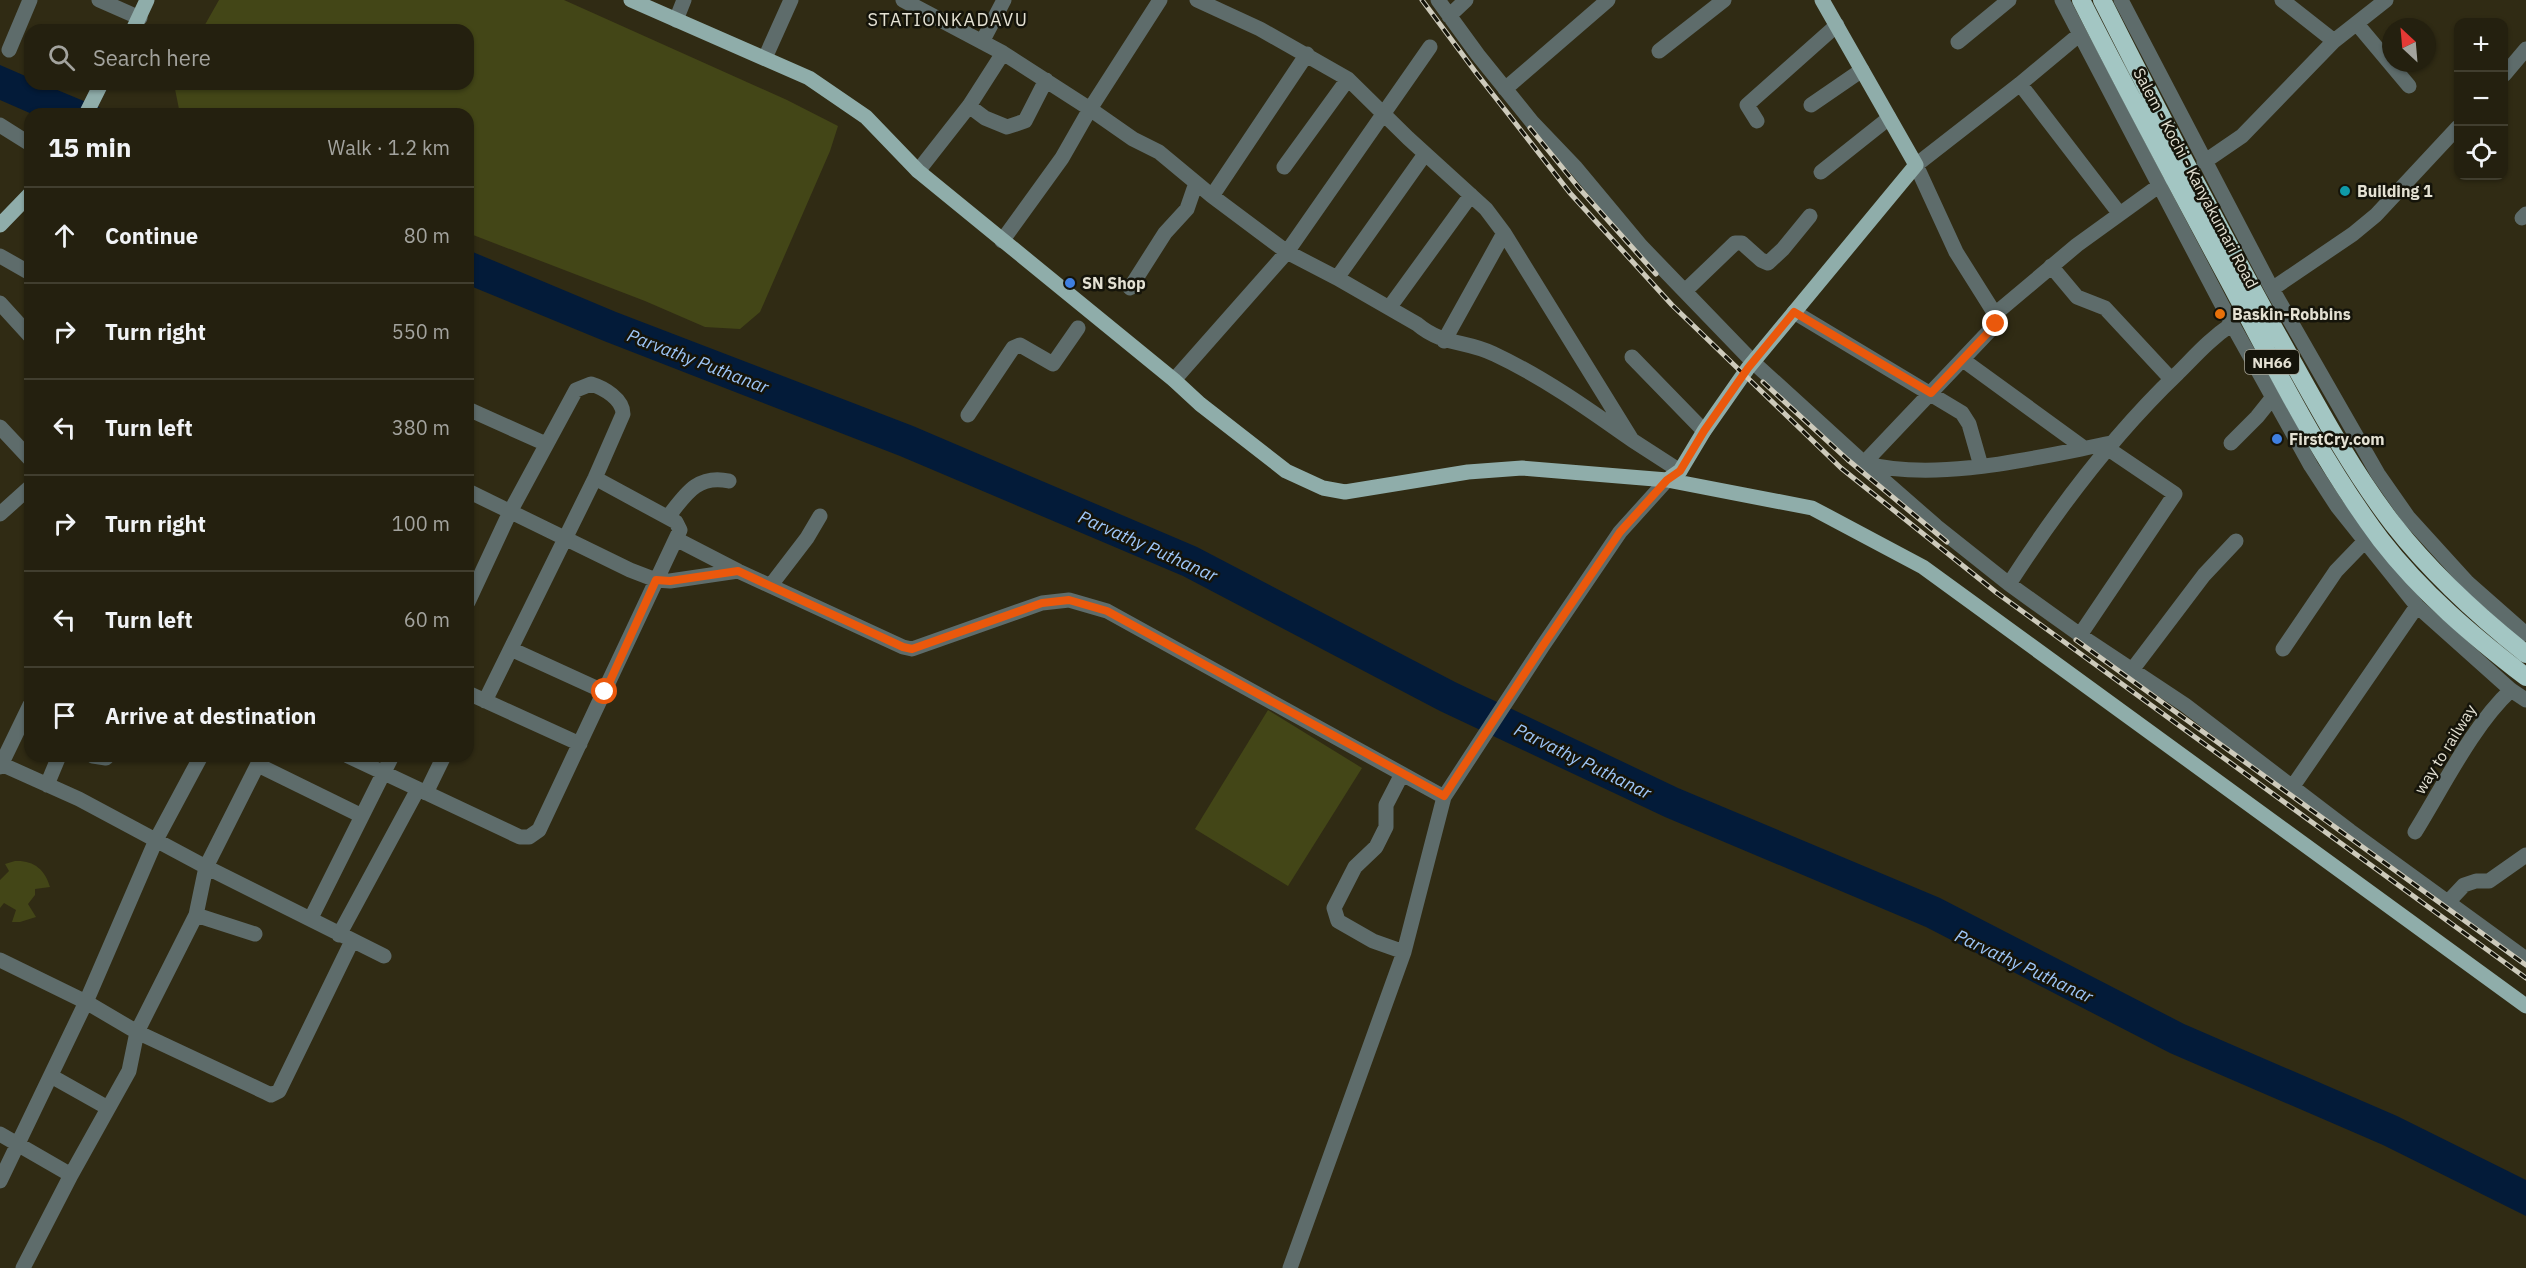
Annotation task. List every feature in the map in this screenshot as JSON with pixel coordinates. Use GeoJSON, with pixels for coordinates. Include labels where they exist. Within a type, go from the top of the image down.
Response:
{"type":"FeatureCollection","features":[{"type":"Feature","properties":{"kind":"highway","name":"Salem - Kochi - Kanyakumari Road"},"geometry":{"type":"LineString","coordinates":[[2081,0],[2272,362],[2346,489],[2382,540],[2409,573],[2476,639],[2526,677]]}},
{"type":"Feature","properties":{"kind":"highway","name":"Salem - Kochi - Kanyakumari Road"},"geometry":{"type":"LineString","coordinates":[[2102,0],[2255,294],[2334,435],[2364,482],[2394,524],[2453,592],[2526,654]]}},
{"type":"Feature","properties":{"kind":"main road"},"geometry":{"type":"LineString","coordinates":[[136,24],[147,0]]}},
{"type":"Feature","properties":{"kind":"main road"},"geometry":{"type":"LineString","coordinates":[[631,0],[809,78],[866,117],[918,171],[1058,284],[1200,404],[1286,471],[1323,488],[1345,492],[1468,471],[1522,468],[1674,476],[1812,508],[1923,567],[2050,663],[2526,1005]]}},
{"type":"Feature","properties":{"kind":"main road"},"geometry":{"type":"LineString","coordinates":[[1674,476],[1753,362],[1916,165],[1822,0]]}},
{"type":"Feature","properties":{"kind":"main road"},"geometry":{"type":"LineString","coordinates":[[89,108],[98,90]]}},
{"type":"Feature","properties":{"kind":"main road"},"geometry":{"type":"LineString","coordinates":[[0,225],[24,200]]}},
{"type":"Feature","properties":{"kind":"street"},"geometry":{"type":"LineString","coordinates":[[9,50],[30,0]]}},
{"type":"Feature","properties":{"kind":"street"},"geometry":{"type":"LineString","coordinates":[[99,0],[136,24]]}},
{"type":"Feature","properties":{"kind":"street"},"geometry":{"type":"LineString","coordinates":[[676,20],[684,0]]}},
{"type":"Feature","properties":{"kind":"street"},"geometry":{"type":"LineString","coordinates":[[765,58],[791,0]]}},
{"type":"Feature","properties":{"kind":"street"},"geometry":{"type":"LineString","coordinates":[[903,0],[1003,53],[1133,139],[1159,152],[1212,196],[1287,252],[1337,278],[1444,341],[1491,352],[1562,390],[1632,440],[1674,476],[1620,532],[1444,796],[1404,952],[1290,1268]]}},
{"type":"Feature","properties":{"kind":"street"},"geometry":{"type":"LineString","coordinates":[[982,42],[1004,0]]}},
{"type":"Feature","properties":{"kind":"street"},"geometry":{"type":"LineString","coordinates":[[1002,241],[1062,158],[1090,109],[1160,0]]}},
{"type":"Feature","properties":{"kind":"street"},"geometry":{"type":"LineString","coordinates":[[1197,0],[1260,29],[1347,79],[1486,209],[1504,233],[1632,440]]}},
{"type":"Feature","properties":{"kind":"street"},"geometry":{"type":"LineString","coordinates":[[1438,0],[1505,89],[1641,246],[1753,362],[1864,464],[1936,526],[2009,584],[2080,635],[2185,705],[2350,831],[2526,959]]}},
{"type":"Feature","properties":{"kind":"street"},"geometry":{"type":"LineString","coordinates":[[1449,16],[1466,0]]}},
{"type":"Feature","properties":{"kind":"street"},"geometry":{"type":"LineString","coordinates":[[1505,89],[1608,0]]}},
{"type":"Feature","properties":{"kind":"street"},"geometry":{"type":"LineString","coordinates":[[1659,51],[1724,0]]}},
{"type":"Feature","properties":{"kind":"street"},"geometry":{"type":"LineString","coordinates":[[1958,42],[2009,0]]}},
{"type":"Feature","properties":{"kind":"street"},"geometry":{"type":"LineString","coordinates":[[2062,0],[2232,324],[2311,466],[2364,542],[2417,606],[2511,690],[2526,700]]}},
{"type":"Feature","properties":{"kind":"street"},"geometry":{"type":"LineString","coordinates":[[2121,0],[2272,289],[2378,474],[2408,517],[2468,583],[2526,634]]}},
{"type":"Feature","properties":{"kind":"street"},"geometry":{"type":"LineString","coordinates":[[2282,0],[2334,41]]}},
{"type":"Feature","properties":{"kind":"street"},"geometry":{"type":"LineString","coordinates":[[2204,162],[2242,136],[2334,41],[2386,0]]}},
{"type":"Feature","properties":{"kind":"street"},"geometry":{"type":"LineString","coordinates":[[2356,24],[2409,86]]}},
{"type":"Feature","properties":{"kind":"street"},"geometry":{"type":"LineString","coordinates":[[1757,121],[1747,105],[1837,25]]}},
{"type":"Feature","properties":{"kind":"street"},"geometry":{"type":"LineString","coordinates":[[1864,464],[1993,329],[1995,314],[1956,252],[1916,165],[2020,84],[2080,33]]}},
{"type":"Feature","properties":{"kind":"street"},"geometry":{"type":"LineString","coordinates":[[1174,380],[1287,252],[1430,47]]}},
{"type":"Feature","properties":{"kind":"street"},"geometry":{"type":"LineString","coordinates":[[2507,72],[2526,49]]}},
{"type":"Feature","properties":{"kind":"street"},"geometry":{"type":"LineString","coordinates":[[918,171],[969,106],[1003,53]]}},
{"type":"Feature","properties":{"kind":"street"},"geometry":{"type":"LineString","coordinates":[[1212,196],[1307,54]]}},
{"type":"Feature","properties":{"kind":"street"},"geometry":{"type":"LineString","coordinates":[[1811,105],[1862,70]]}},
{"type":"Feature","properties":{"kind":"street"},"geometry":{"type":"LineString","coordinates":[[1284,167],[1347,79]]}},
{"type":"Feature","properties":{"kind":"street"},"geometry":{"type":"LineString","coordinates":[[969,106],[985,118],[1007,127],[1025,121],[1046,80]]}},
{"type":"Feature","properties":{"kind":"street"},"geometry":{"type":"LineString","coordinates":[[2020,84],[2120,213]]}},
{"type":"Feature","properties":{"kind":"street"},"geometry":{"type":"LineString","coordinates":[[1821,172],[1889,118]]}},
{"type":"Feature","properties":{"kind":"street"},"geometry":{"type":"LineString","coordinates":[[0,125],[24,140]]}},
{"type":"Feature","properties":{"kind":"street"},"geometry":{"type":"LineString","coordinates":[[2272,289],[2344,240],[2376,215],[2454,131]]}},
{"type":"Feature","properties":{"kind":"street"},"geometry":{"type":"LineString","coordinates":[[1337,278],[1425,154]]}},
{"type":"Feature","properties":{"kind":"street"},"geometry":{"type":"LineString","coordinates":[[1130,288],[1165,233],[1187,208],[1196,183]]}},
{"type":"Feature","properties":{"kind":"street"},"geometry":{"type":"LineString","coordinates":[[1995,314],[2051,266],[2160,185]]}},
{"type":"Feature","properties":{"kind":"street"},"geometry":{"type":"LineString","coordinates":[[1389,308],[1471,195]]}},
{"type":"Feature","properties":{"kind":"street"},"geometry":{"type":"LineString","coordinates":[[1685,291],[1735,243],[1742,243],[1761,260],[1768,263],[1783,249],[1810,216]]}},
{"type":"Feature","properties":{"kind":"street"},"geometry":{"type":"LineString","coordinates":[[1444,341],[1504,233]]}},
{"type":"Feature","properties":{"kind":"street"},"geometry":{"type":"LineString","coordinates":[[0,256],[24,270]]}},
{"type":"Feature","properties":{"kind":"street"},"geometry":{"type":"LineString","coordinates":[[2051,266],[2078,297],[2105,308],[2171,379]]}},
{"type":"Feature","properties":{"kind":"street"},"geometry":{"type":"LineString","coordinates":[[0,303],[24,329]]}},
{"type":"Feature","properties":{"kind":"street"},"geometry":{"type":"LineString","coordinates":[[1794,312],[1957,409],[1966,418],[1981,466]]}},
{"type":"Feature","properties":{"kind":"street"},"geometry":{"type":"LineString","coordinates":[[2009,584],[2048,525],[2109,446],[2146,403],[2209,340],[2232,324]]}},
{"type":"Feature","properties":{"kind":"street"},"geometry":{"type":"LineString","coordinates":[[968,415],[1013,348],[1020,345],[1053,364],[1078,328]]}},
{"type":"Feature","properties":{"kind":"street"},"geometry":{"type":"LineString","coordinates":[[1632,357],[1704,431]]}},
{"type":"Feature","properties":{"kind":"street"},"geometry":{"type":"LineString","coordinates":[[1963,360],[2084,448]]}},
{"type":"Feature","properties":{"kind":"street"},"geometry":{"type":"LineString","coordinates":[[474,589],[510,512],[576,390],[586,384],[598,387],[613,397],[621,405],[623,414],[595,478],[511,649],[474,699],[580,744]]}},
{"type":"Feature","properties":{"kind":"street"},"geometry":{"type":"LineString","coordinates":[[2231,443],[2273,397]]}},
{"type":"Feature","properties":{"kind":"street"},"geometry":{"type":"LineString","coordinates":[[474,412],[546,444]]}},
{"type":"Feature","properties":{"kind":"street"},"geometry":{"type":"LineString","coordinates":[[0,427],[24,453]]}},
{"type":"Feature","properties":{"kind":"street"},"geometry":{"type":"LineString","coordinates":[[1864,464],[1880,468],[1950,470],[2109,446],[2175,494],[2080,635]]}},
{"type":"Feature","properties":{"kind":"street"},"geometry":{"type":"LineString","coordinates":[[362,762],[520,837],[529,837],[542,826],[676,539],[679,526],[668,517],[595,478]]}},
{"type":"Feature","properties":{"kind":"street"},"geometry":{"type":"LineString","coordinates":[[668,517],[690,488],[717,478],[729,481]]}},
{"type":"Feature","properties":{"kind":"street"},"geometry":{"type":"LineString","coordinates":[[0,514],[24,492]]}},
{"type":"Feature","properties":{"kind":"street"},"geometry":{"type":"LineString","coordinates":[[474,494],[656,580],[670,581],[738,571]]}},
{"type":"Feature","properties":{"kind":"street"},"geometry":{"type":"LineString","coordinates":[[771,585],[807,538],[820,516]]}},
{"type":"Feature","properties":{"kind":"street"},"geometry":{"type":"LineString","coordinates":[[676,539],[738,571],[903,647],[912,649],[1042,603],[1069,600],[1107,611],[1444,796]]}},
{"type":"Feature","properties":{"kind":"street"},"geometry":{"type":"LineString","coordinates":[[2132,669],[2204,575],[2236,541]]}},
{"type":"Feature","properties":{"kind":"street"},"geometry":{"type":"LineString","coordinates":[[2283,649],[2336,571],[2364,542]]}},
{"type":"Feature","properties":{"kind":"street"},"geometry":{"type":"LineString","coordinates":[[2293,786],[2417,606]]}},
{"type":"Feature","properties":{"kind":"street"},"geometry":{"type":"LineString","coordinates":[[511,649],[605,692]]}},
{"type":"Feature","properties":{"kind":"street","name":"way to railway"},"geometry":{"type":"LineString","coordinates":[[2415,832],[2478,729],[2491,710],[2511,690]]}},
{"type":"Feature","properties":{"kind":"street"},"geometry":{"type":"LineString","coordinates":[[24,717],[1,765],[79,799],[206,867],[384,956]]}},
{"type":"Feature","properties":{"kind":"street"},"geometry":{"type":"LineString","coordinates":[[47,784],[56,762]]}},
{"type":"Feature","properties":{"kind":"street"},"geometry":{"type":"LineString","coordinates":[[0,1180],[86,1002],[156,840],[198,762]]}},
{"type":"Feature","properties":{"kind":"street"},"geometry":{"type":"LineString","coordinates":[[23,1268],[108,1108],[136,1075],[137,1032],[196,915],[206,867],[259,762]]}},
{"type":"Feature","properties":{"kind":"street"},"geometry":{"type":"LineString","coordinates":[[262,762],[362,816]]}},
{"type":"Feature","properties":{"kind":"street"},"geometry":{"type":"LineString","coordinates":[[311,918],[389,762]]}},
{"type":"Feature","properties":{"kind":"street"},"geometry":{"type":"LineString","coordinates":[[0,960],[86,1002],[137,1032],[275,1093],[346,938],[422,791],[440,762]]}},
{"type":"Feature","properties":{"kind":"street"},"geometry":{"type":"LineString","coordinates":[[1402,774],[1386,805],[1386,827],[1376,847],[1355,867],[1342,888],[1334,908],[1338,921],[1373,941],[1404,952]]}},
{"type":"Feature","properties":{"kind":"street"},"geometry":{"type":"LineString","coordinates":[[2449,902],[2464,885],[2476,881],[2489,881],[2526,855]]}},
{"type":"Feature","properties":{"kind":"street"},"geometry":{"type":"LineString","coordinates":[[196,915],[255,934]]}},
{"type":"Feature","properties":{"kind":"street"},"geometry":{"type":"LineString","coordinates":[[51,1076],[108,1108]]}},
{"type":"Feature","properties":{"kind":"street"},"geometry":{"type":"LineString","coordinates":[[0,1134],[71,1175]]}},
{"type":"Feature","properties":{"kind":"green space"},"geometry":{"type":"Polygon","coordinates":[[[219,0],[564,0],[787,100],[838,126],[830,151],[760,312],[740,329],[705,327],[645,301],[474,235],[474,108],[179,108],[175,90],[474,90],[474,24],[205,24],[219,0]]]}},
{"type":"Feature","properties":{"kind":"green space"},"geometry":{"type":"Polygon","coordinates":[[[1268,710],[1362,768],[1288,886],[1195,829],[1268,710]]]}},
{"type":"Feature","properties":{"kind":"green space"},"geometry":{"type":"Polygon","coordinates":[[[15,861],[33,864],[45,875],[50,887],[35,889],[35,895],[28,904],[36,917],[20,922],[12,922],[16,910],[4,903],[0,908],[0,880],[9,871],[5,864],[15,861]]]}},
{"type":"Feature","properties":{"kind":"water"},"geometry":{"type":"Polygon","coordinates":[[[0,65],[24,75],[24,90],[57,90],[101,108],[24,108],[24,110],[0,100],[0,65]]]}},
{"type":"Feature","properties":{"kind":"water","name":"Parvathy Puthanar"},"geometry":{"type":"Polygon","coordinates":[[[474,253],[616,312],[913,426],[1197,547],[1455,682],[1678,788],[1940,898],[2184,1024],[2397,1116],[2526,1180],[2526,1216],[2383,1145],[2170,1053],[1926,927],[1665,817],[1440,711],[1183,576],[900,456],[604,341],[474,287],[474,253]]]}},
{"type":"Feature","properties":{"kind":"railway"},"geometry":{"type":"LineString","coordinates":[[1422,0],[1570,193],[1672,305],[1841,468],[1997,593],[2526,978]]}},
{"type":"Feature","properties":{"kind":"railway"},"geometry":{"type":"LineString","coordinates":[[1530,128],[1579,188],[1656,274]]}},
{"type":"Feature","properties":{"kind":"railway"},"geometry":{"type":"LineString","coordinates":[[1763,382],[1848,460],[1947,542]]}},
{"type":"Feature","properties":{"kind":"railway"},"geometry":{"type":"LineString","coordinates":[[2076,640],[2526,965]]}},
{"type":"Feature","properties":{"kind":"place","name":"Building 1"},"geometry":{"type":"Point","coordinates":[2345,191]}},
{"type":"Feature","properties":{"kind":"place","name":"SN Shop"},"geometry":{"type":"Point","coordinates":[1070,283]}},
{"type":"Feature","properties":{"kind":"place","name":"Baskin-Robbins"},"geometry":{"type":"Point","coordinates":[2220,314]}},
{"type":"Feature","properties":{"kind":"place","name":"FirstCry.com"},"geometry":{"type":"Point","coordinates":[2277,439]}},
{"type":"Feature","properties":{"kind":"district","name":"STATIONKADAVU"},"geometry":{"type":"Point","coordinates":[948,19]}},
{"type":"Feature","properties":{"kind":"route"},"geometry":{"type":"LineString","coordinates":[[605,692],[656,580],[670,581],[738,571],[903,647],[912,649],[1042,603],[1069,600],[1107,611],[1444,796],[1620,532],[1667,480],[1680,471],[1704,431],[1748,368],[1794,312],[1931,393],[1996,324]]}}]}
